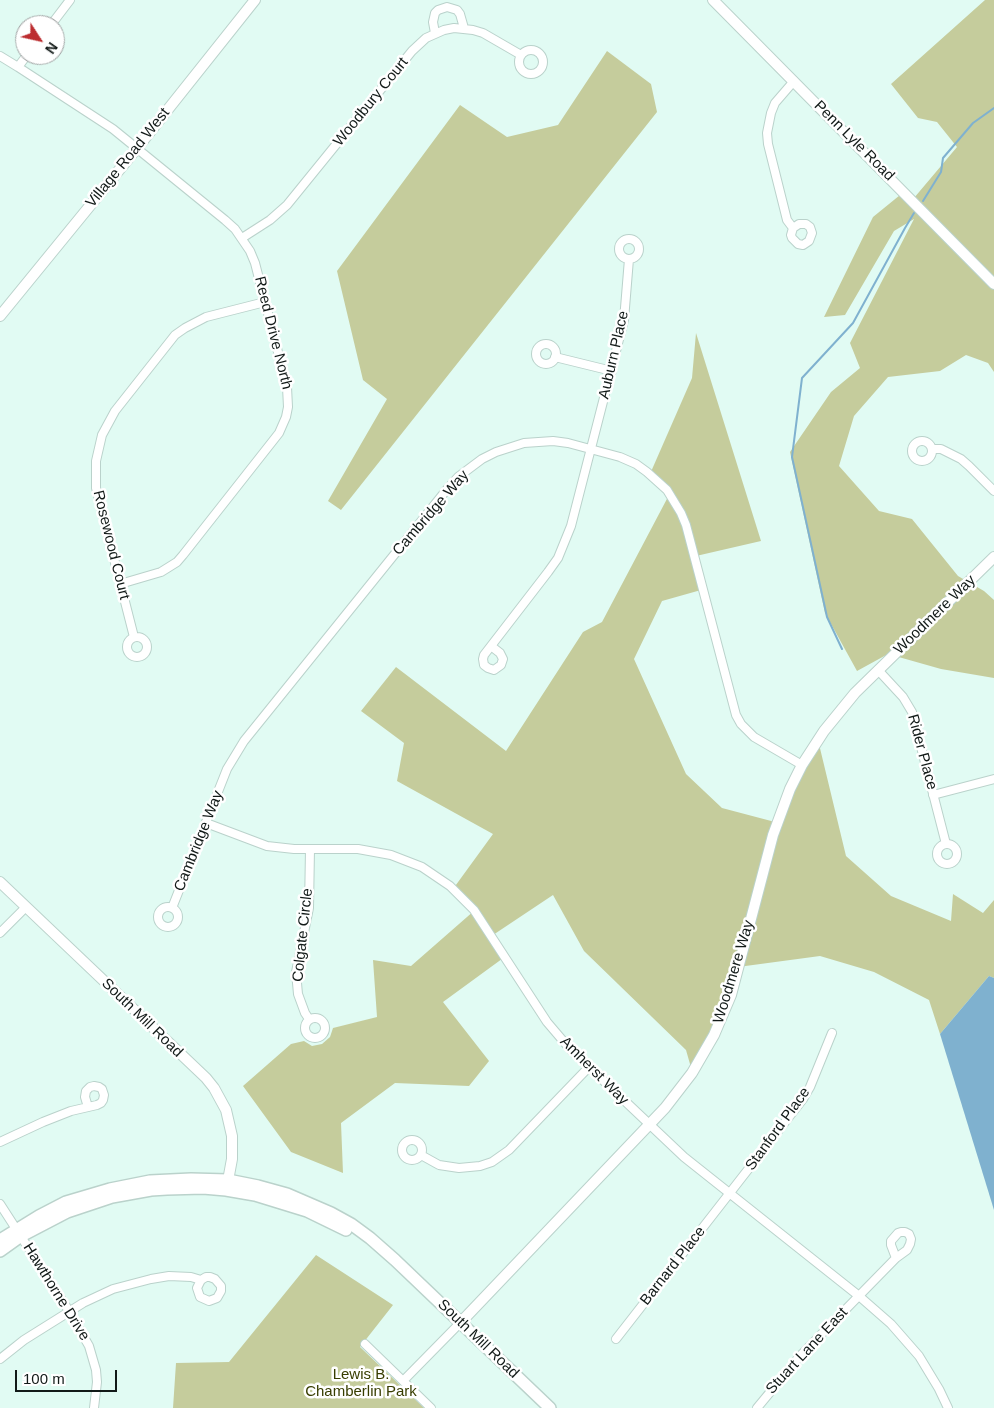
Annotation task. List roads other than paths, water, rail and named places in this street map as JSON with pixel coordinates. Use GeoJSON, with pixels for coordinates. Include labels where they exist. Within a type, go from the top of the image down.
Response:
{"type":"FeatureCollection","features":[{"type":"Feature","properties":{"kind":"main road"},"geometry":{"type":"LineString","coordinates":[[0,1251],[39,1216],[66,1202],[110,1189],[150,1181],[166,1180],[227,1185]]}},
{"type":"Feature","properties":{"kind":"main road","name":"South Mill Road"},"geometry":{"type":"LineString","coordinates":[[227,1185],[258,1186],[287,1194],[351,1224],[370,1238],[405,1270],[550,1408]]}},
{"type":"Feature","properties":{"kind":"main road"},"geometry":{"type":"LineString","coordinates":[[0,1240],[19,1232]]}},
{"type":"Feature","properties":{"kind":"street"},"geometry":{"type":"LineString","coordinates":[[59,15],[70,0]]}},
{"type":"Feature","properties":{"kind":"street","name":"Village Road West"},"geometry":{"type":"LineString","coordinates":[[0,316],[255,0]]}},
{"type":"Feature","properties":{"kind":"street","name":"Penn Lyle Road"},"geometry":{"type":"LineString","coordinates":[[713,0],[994,284]]}},
{"type":"Feature","properties":{"kind":"street"},"geometry":{"type":"LineString","coordinates":[[435,33],[433,22],[435,13],[447,6],[457,10],[464,28]]}},
{"type":"Feature","properties":{"kind":"street","name":"Woodbury Court"},"geometry":{"type":"LineString","coordinates":[[242,238],[275,216],[287,205],[412,50],[426,38],[444,30],[464,28],[483,33],[521,55]]}},
{"type":"Feature","properties":{"kind":"street","name":"Reed Drive North"},"geometry":{"type":"LineString","coordinates":[[0,56],[113,129],[225,220],[242,238],[255,263],[289,397],[283,426],[177,562],[161,572],[120,584]]}},
{"type":"Feature","properties":{"kind":"street"},"geometry":{"type":"LineString","coordinates":[[793,228],[787,220],[767,133],[775,103],[794,81]]}},
{"type":"Feature","properties":{"kind":"street","name":"Auburn Place"},"geometry":{"type":"LineString","coordinates":[[491,646],[558,558],[571,526],[624,320],[629,259]]}},
{"type":"Feature","properties":{"kind":"street","name":"Rosewood Court"},"geometry":{"type":"LineString","coordinates":[[134,637],[96,488],[98,448],[108,422],[115,410],[175,335],[206,317],[265,302]]}},
{"type":"Feature","properties":{"kind":"street"},"geometry":{"type":"LineString","coordinates":[[555,358],[612,371]]}},
{"type":"Feature","properties":{"kind":"street","name":"Cambridge Way"},"geometry":{"type":"LineString","coordinates":[[172,908],[228,769],[244,741],[458,476],[482,459],[496,452],[524,443],[553,441],[568,443],[620,457],[636,464],[658,480],[674,499],[686,525],[736,715],[747,731],[754,737],[802,765]]}},
{"type":"Feature","properties":{"kind":"street"},"geometry":{"type":"LineString","coordinates":[[932,448],[941,449],[961,459],[994,491]]}},
{"type":"Feature","properties":{"kind":"street","name":"Woodmere Way"},"geometry":{"type":"LineString","coordinates":[[403,1381],[665,1108],[692,1073],[707,1048],[731,995],[773,835],[787,797],[802,765],[837,713],[855,693],[994,557]]}},
{"type":"Feature","properties":{"kind":"street","name":"Rider Place"},"geometry":{"type":"LineString","coordinates":[[878,670],[903,697],[912,712],[946,844]]}},
{"type":"Feature","properties":{"kind":"street"},"geometry":{"type":"LineString","coordinates":[[934,795],[994,779]]}},
{"type":"Feature","properties":{"kind":"street","name":"Amherst Way"},"geometry":{"type":"LineString","coordinates":[[206,823],[267,846],[288,849],[358,849],[391,855],[422,867],[450,886],[474,910],[553,1030],[570,1049],[648,1125],[684,1157],[884,1317],[907,1341],[929,1372],[948,1408]]}},
{"type":"Feature","properties":{"kind":"street","name":"Colgate Circle"},"geometry":{"type":"LineString","coordinates":[[309,1019],[298,994],[296,972],[309,908],[310,849]]}},
{"type":"Feature","properties":{"kind":"street","name":"South Mill Road"},"geometry":{"type":"LineString","coordinates":[[0,882],[214,1088],[230,1123],[232,1148],[227,1185]]}},
{"type":"Feature","properties":{"kind":"street"},"geometry":{"type":"LineString","coordinates":[[0,933],[26,907]]}},
{"type":"Feature","properties":{"kind":"street","name":"Stanford Place"},"geometry":{"type":"LineString","coordinates":[[730,1193],[803,1099],[810,1088],[832,1034]]}},
{"type":"Feature","properties":{"kind":"street"},"geometry":{"type":"LineString","coordinates":[[421,1156],[439,1165],[460,1168],[480,1166],[492,1162],[509,1150],[589,1067]]}},
{"type":"Feature","properties":{"kind":"street"},"geometry":{"type":"LineString","coordinates":[[0,1142],[43,1122],[88,1107]]}},
{"type":"Feature","properties":{"kind":"street","name":"Barnard Place"},"geometry":{"type":"LineString","coordinates":[[616,1340],[730,1193]]}},
{"type":"Feature","properties":{"kind":"street","name":"Hawthorne Drive"},"geometry":{"type":"LineString","coordinates":[[0,1204],[85,1337],[94,1358],[97,1382],[94,1408]]}},
{"type":"Feature","properties":{"kind":"street","name":"Stuart Lane East"},"geometry":{"type":"LineString","coordinates":[[757,1408],[800,1356],[896,1258]]}},
{"type":"Feature","properties":{"kind":"street"},"geometry":{"type":"LineString","coordinates":[[0,1359],[24,1340],[69,1311],[113,1289],[134,1282],[169,1276],[201,1280]]}},
{"type":"Feature","properties":{"kind":"street"},"geometry":{"type":"LineString","coordinates":[[365,1344],[431,1408]]}},
{"type":"Feature","properties":{"kind":"water"},"geometry":{"type":"Polygon","coordinates":[[[989,976],[994,978],[994,1210],[940,1034],[989,976]]]}},
{"type":"Feature","properties":{"kind":"waterway"},"geometry":{"type":"LineString","coordinates":[[923,201],[941,172],[943,158],[973,123],[994,108]]}},
{"type":"Feature","properties":{"kind":"waterway"},"geometry":{"type":"LineString","coordinates":[[842,649],[827,617],[792,457],[802,378],[853,323],[914,213]]}},
{"type":"Feature","properties":{"kind":"park label","name":"Lewis B. Chamberlin Park"},"geometry":{"type":"Point","coordinates":[361,1384]}}]}
